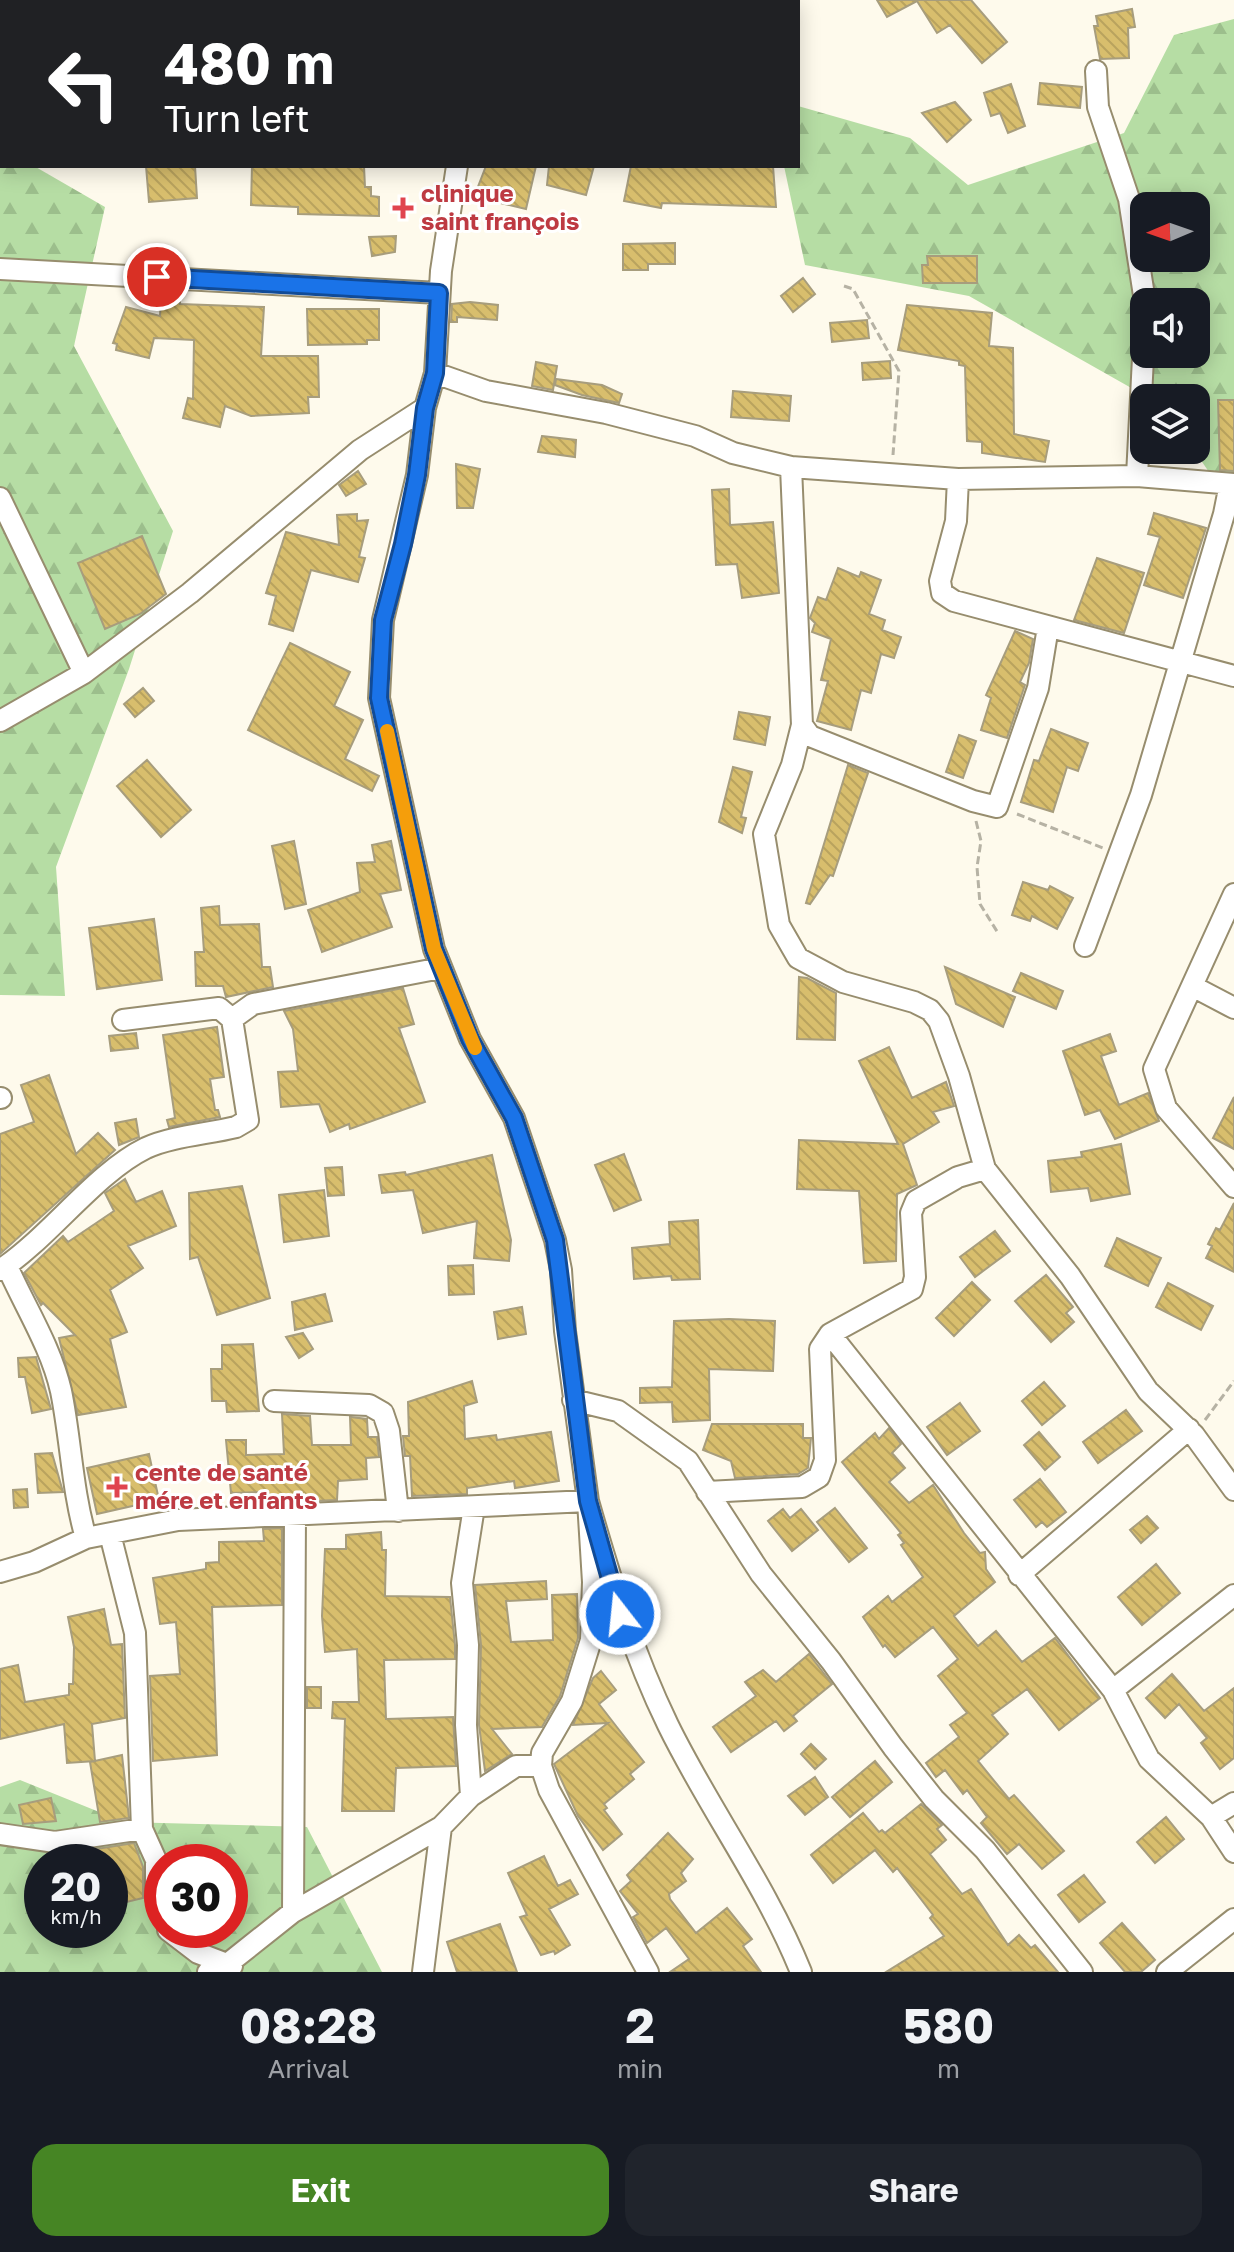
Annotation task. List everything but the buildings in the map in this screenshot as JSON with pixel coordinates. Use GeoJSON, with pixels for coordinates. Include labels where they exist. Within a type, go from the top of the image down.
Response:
{"type":"FeatureCollection","features":[{"type":"Feature","properties":{"kind":"street"},"geometry":{"type":"LineString","coordinates":[[1096,71],[1098,107],[1129,199],[1143,288]]}},
{"type":"Feature","properties":{"kind":"street"},"geometry":{"type":"LineString","coordinates":[[457,168],[439,293],[435,373],[425,408],[417,475],[383,620],[379,698],[434,949],[470,1039],[514,1118],[555,1240],[588,1501],[593,1582],[591,1640],[572,1701],[561,1725],[547,1740],[541,1766],[549,1790],[648,1972]]}},
{"type":"Feature","properties":{"kind":"street"},"geometry":{"type":"LineString","coordinates":[[0,269],[439,293]]}},
{"type":"Feature","properties":{"kind":"street"},"geometry":{"type":"LineString","coordinates":[[1137,476],[1142,368]]}},
{"type":"Feature","properties":{"kind":"street"},"geometry":{"type":"LineString","coordinates":[[435,373],[486,391],[606,413],[695,436],[733,453],[791,467],[958,479],[1137,476],[1232,484],[1141,795],[1085,946]]}},
{"type":"Feature","properties":{"kind":"street"},"geometry":{"type":"LineString","coordinates":[[0,721],[84,673],[190,593],[360,450],[425,408]]}},
{"type":"Feature","properties":{"kind":"street"},"geometry":{"type":"LineString","coordinates":[[791,467],[802,725],[787,780],[764,834],[766,865],[779,925],[798,958],[843,982],[914,1002],[930,1010],[939,1021],[959,1076],[985,1169],[1070,1276],[1148,1391],[1192,1432],[1234,1490]]}},
{"type":"Feature","properties":{"kind":"street"},"geometry":{"type":"LineString","coordinates":[[958,479],[956,521],[940,581],[942,593],[954,601],[1180,659],[1234,676]]}},
{"type":"Feature","properties":{"kind":"street"},"geometry":{"type":"LineString","coordinates":[[0,498],[8,533],[84,673]]}},
{"type":"Feature","properties":{"kind":"street"},"geometry":{"type":"LineString","coordinates":[[802,725],[810,736],[820,742],[973,801],[997,807],[1038,688],[1048,627]]}},
{"type":"Feature","properties":{"kind":"street"},"geometry":{"type":"LineString","coordinates":[[1234,894],[1154,1069],[1166,1108],[1234,1187]]}},
{"type":"Feature","properties":{"kind":"street"},"geometry":{"type":"LineString","coordinates":[[232,1019],[253,1004],[441,968]]}},
{"type":"Feature","properties":{"kind":"street"},"geometry":{"type":"LineString","coordinates":[[1194,987],[1234,1008]]}},
{"type":"Feature","properties":{"kind":"street"},"geometry":{"type":"LineString","coordinates":[[86,1538],[77,1505],[60,1389],[47,1348],[3,1268],[122,1163],[148,1147],[236,1127],[248,1120],[232,1019],[219,1008],[123,1020]]}},
{"type":"Feature","properties":{"kind":"street"},"geometry":{"type":"LineString","coordinates":[[707,1492],[802,1487],[819,1477],[825,1460],[820,1349],[830,1334],[912,1289],[915,1277],[911,1213],[916,1201],[958,1177],[985,1169]]}},
{"type":"Feature","properties":{"kind":"street"},"geometry":{"type":"LineString","coordinates":[[830,1334],[1113,1690],[1149,1759],[1211,1817],[1234,1852]]}},
{"type":"Feature","properties":{"kind":"street"},"geometry":{"type":"LineString","coordinates":[[573,1400],[618,1411],[688,1461],[761,1574],[831,1661],[893,1747],[934,1799],[985,1850],[1082,1972]]}},
{"type":"Feature","properties":{"kind":"street"},"geometry":{"type":"LineString","coordinates":[[274,1401],[369,1405],[383,1413],[389,1431],[398,1511]]}},
{"type":"Feature","properties":{"kind":"street"},"geometry":{"type":"LineString","coordinates":[[1019,1575],[1192,1432]]}},
{"type":"Feature","properties":{"kind":"street"},"geometry":{"type":"LineString","coordinates":[[0,1572],[34,1562],[86,1538],[178,1520],[588,1501]]}},
{"type":"Feature","properties":{"kind":"street"},"geometry":{"type":"LineString","coordinates":[[588,1501],[620,1614],[668,1725],[785,1932],[801,1972]]}},
{"type":"Feature","properties":{"kind":"street"},"geometry":{"type":"LineString","coordinates":[[471,1796],[466,1725],[468,1645],[462,1583],[474,1507]]}},
{"type":"Feature","properties":{"kind":"street"},"geometry":{"type":"LineString","coordinates":[[293,1912],[295,1514]]}},
{"type":"Feature","properties":{"kind":"street"},"geometry":{"type":"LineString","coordinates":[[110,1534],[135,1633],[142,1829],[149,1844]]}},
{"type":"Feature","properties":{"kind":"street"},"geometry":{"type":"LineString","coordinates":[[1113,1690],[1234,1595]]}},
{"type":"Feature","properties":{"kind":"street"},"geometry":{"type":"LineString","coordinates":[[208,1972],[233,1967],[293,1912],[441,1827],[471,1796],[516,1766],[541,1766]]}},
{"type":"Feature","properties":{"kind":"street"},"geometry":{"type":"LineString","coordinates":[[1211,1817],[1234,1803]]}},
{"type":"Feature","properties":{"kind":"street"},"geometry":{"type":"LineString","coordinates":[[423,1972],[441,1827]]}},
{"type":"Feature","properties":{"kind":"street"},"geometry":{"type":"LineString","coordinates":[[0,1834],[55,1842],[142,1829]]}},
{"type":"Feature","properties":{"kind":"street"},"geometry":{"type":"LineString","coordinates":[[1167,1972],[1234,1919]]}},
{"type":"Feature","properties":{"kind":"street"},"geometry":{"type":"LineString","coordinates":[[191,1948],[233,1967]]}},
{"type":"Feature","properties":{"kind":"path"},"geometry":{"type":"LineString","coordinates":[[844,286],[853,289],[899,371],[891,475]]}},
{"type":"Feature","properties":{"kind":"path"},"geometry":{"type":"LineString","coordinates":[[973,801],[981,841],[977,867],[980,904],[998,933]]}},
{"type":"Feature","properties":{"kind":"path"},"geometry":{"type":"LineString","coordinates":[[997,807],[1117,853]]}},
{"type":"Feature","properties":{"kind":"path"},"geometry":{"type":"LineString","coordinates":[[1192,1432],[1234,1381]]}},
{"type":"Feature","properties":{"kind":"green space"},"geometry":{"type":"Polygon","coordinates":[[[1234,19],[1234,509],[1203,464],[1210,464],[1210,384],[1130,384],[1130,387],[969,296],[805,265],[784,168],[800,168],[800,107],[910,138],[968,185],[1124,133],[1174,35],[1234,19]]]}},
{"type":"Feature","properties":{"kind":"green space"},"geometry":{"type":"Polygon","coordinates":[[[0,168],[37,168],[105,207],[74,346],[173,531],[129,669],[56,867],[65,996],[0,995],[0,168]]]}},
{"type":"Feature","properties":{"kind":"green space"},"geometry":{"type":"Polygon","coordinates":[[[20,1780],[124,1822],[307,1827],[382,1972],[0,1972],[0,1787],[20,1780]]]}},
{"type":"Feature","properties":{"kind":"slow traffic"},"geometry":{"type":"LineString","coordinates":[[387,731],[434,949],[475,1048]]}},
{"type":"Feature","properties":{"kind":"place","name":"clinique saint françois"},"geometry":{"type":"Point","coordinates":[403,208]}},
{"type":"Feature","properties":{"kind":"place","name":"cente de santé mére et enfants"},"geometry":{"type":"Point","coordinates":[117,1487]}},
{"type":"Feature","properties":{"kind":"route"},"geometry":{"type":"LineString","coordinates":[[157,277],[439,293],[435,373],[425,408],[417,475],[403,544],[383,620],[379,698],[434,949],[470,1039],[514,1118],[555,1240],[588,1501],[620,1614]]}}]}
